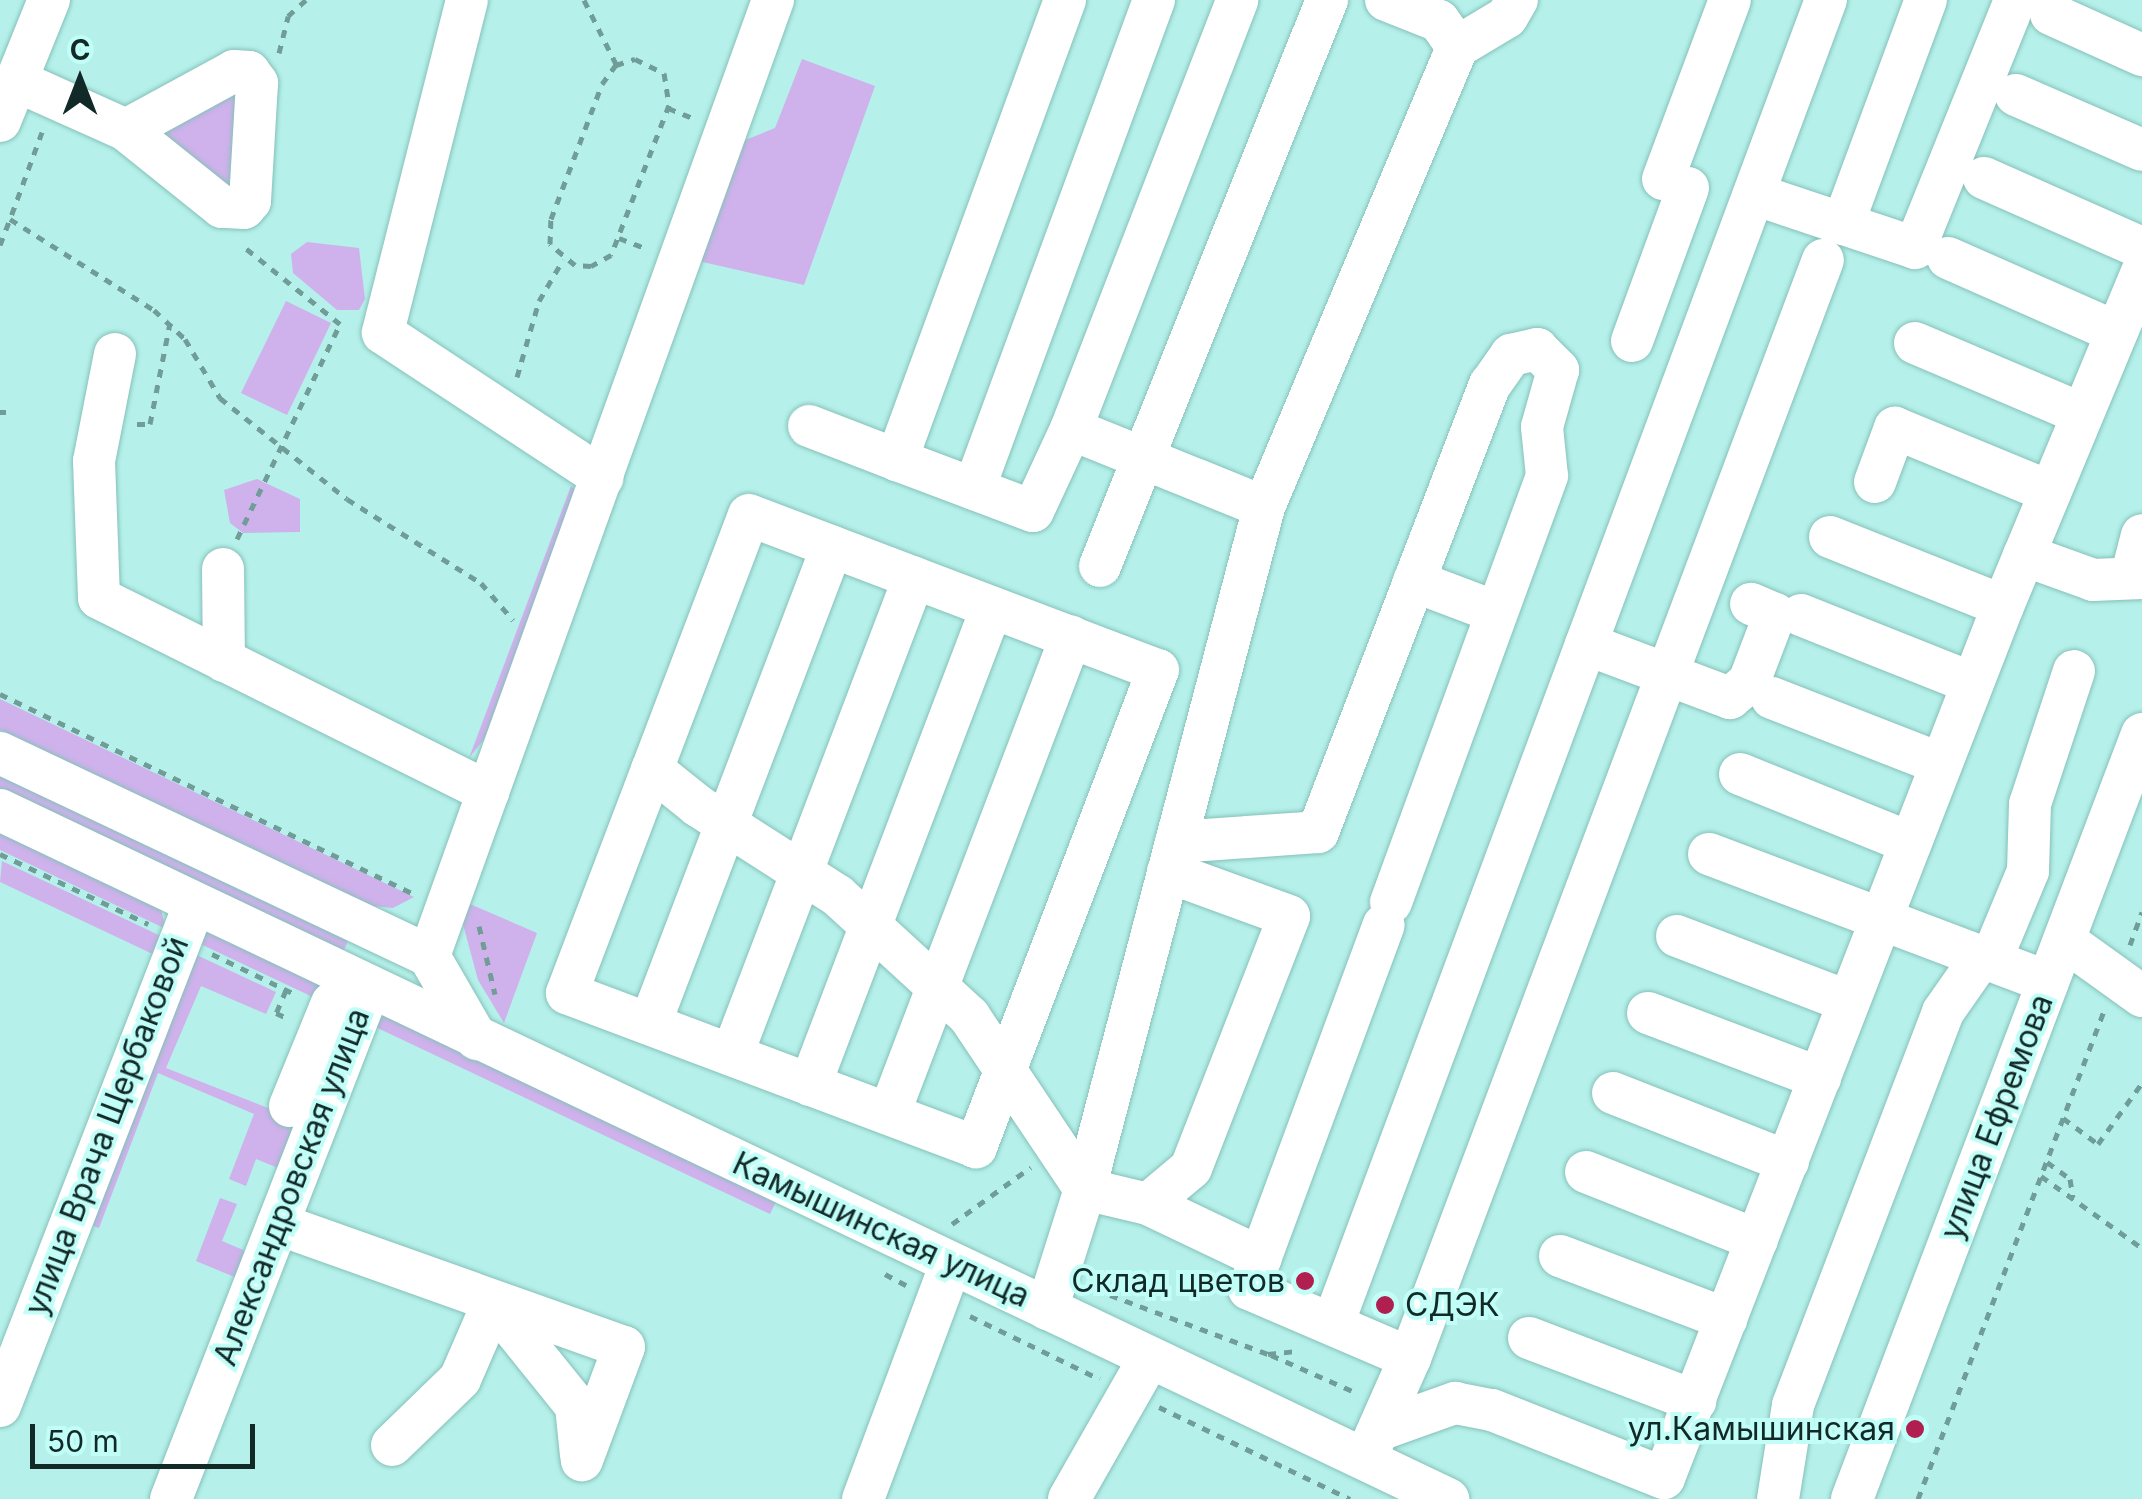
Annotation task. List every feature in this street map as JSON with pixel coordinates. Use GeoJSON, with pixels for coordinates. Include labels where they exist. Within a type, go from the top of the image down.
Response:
{"type":"FeatureCollection","features":[{"type":"Feature","properties":{"kind":"street"},"geometry":{"type":"LineString","coordinates":[[0,122],[36,89],[49,0]]}},
{"type":"Feature","properties":{"kind":"street"},"geometry":{"type":"LineString","coordinates":[[467,0],[383,332],[603,478]]}},
{"type":"Feature","properties":{"kind":"street"},"geometry":{"type":"LineString","coordinates":[[429,956],[773,0]]}},
{"type":"Feature","properties":{"kind":"street"},"geometry":{"type":"LineString","coordinates":[[897,460],[1065,0]]}},
{"type":"Feature","properties":{"kind":"street"},"geometry":{"type":"LineString","coordinates":[[974,489],[1154,0]]}},
{"type":"Feature","properties":{"kind":"street"},"geometry":{"type":"LineString","coordinates":[[809,426],[1032,511],[1071,429],[1237,0]]}},
{"type":"Feature","properties":{"kind":"street"},"geometry":{"type":"LineString","coordinates":[[1100,566],[1326,0]]}},
{"type":"Feature","properties":{"kind":"street"},"geometry":{"type":"LineString","coordinates":[[1386,0],[1448,23],[1507,17],[1516,0]]}},
{"type":"Feature","properties":{"kind":"street"},"geometry":{"type":"LineString","coordinates":[[1632,340],[1660,178],[1730,0]]}},
{"type":"Feature","properties":{"kind":"street"},"geometry":{"type":"LineString","coordinates":[[1320,1337],[1586,644],[1826,0]]}},
{"type":"Feature","properties":{"kind":"street"},"geometry":{"type":"LineString","coordinates":[[1371,1449],[1410,1358],[1926,0]]}},
{"type":"Feature","properties":{"kind":"street"},"geometry":{"type":"LineString","coordinates":[[1660,178],[1751,202],[1833,242],[1915,248],[2033,7],[2142,55]]}},
{"type":"Feature","properties":{"kind":"street"},"geometry":{"type":"LineString","coordinates":[[1052,1292],[1086,1188],[1264,506],[1448,23]]}},
{"type":"Feature","properties":{"kind":"street"},"geometry":{"type":"LineString","coordinates":[[36,89],[126,130]]}},
{"type":"Feature","properties":{"kind":"street"},"geometry":{"type":"LineString","coordinates":[[2016,96],[2142,150]]}},
{"type":"Feature","properties":{"kind":"street"},"geometry":{"type":"LineString","coordinates":[[1984,178],[2142,248]]}},
{"type":"Feature","properties":{"kind":"street"},"geometry":{"type":"LineString","coordinates":[[1948,258],[2116,332]]}},
{"type":"Feature","properties":{"kind":"street"},"geometry":{"type":"LineString","coordinates":[[1371,1449],[1456,1403],[1492,1410],[1664,1489],[1880,916],[2142,272]]}},
{"type":"Feature","properties":{"kind":"street"},"geometry":{"type":"LineString","coordinates":[[1915,342],[2082,414]]}},
{"type":"Feature","properties":{"kind":"street"},"geometry":{"type":"LineString","coordinates":[[1172,857],[1318,832],[1500,366],[1511,355],[1537,349],[1558,370],[1542,427],[1547,476],[1250,1290],[1320,1337],[1410,1358]]}},
{"type":"Feature","properties":{"kind":"street"},"geometry":{"type":"LineString","coordinates":[[115,354],[94,462],[98,598],[488,792]]}},
{"type":"Feature","properties":{"kind":"street"},"geometry":{"type":"LineString","coordinates":[[1875,482],[1895,428],[2050,492]]}},
{"type":"Feature","properties":{"kind":"street"},"geometry":{"type":"LineString","coordinates":[[1071,429],[1264,506]]}},
{"type":"Feature","properties":{"kind":"street"},"geometry":{"type":"LineString","coordinates":[[749,515],[832,547],[1158,670],[976,1148],[567,992],[749,515]]}},
{"type":"Feature","properties":{"kind":"street"},"geometry":{"type":"LineString","coordinates":[[1830,537],[2003,606]]}},
{"type":"Feature","properties":{"kind":"street"},"geometry":{"type":"LineString","coordinates":[[650,1024],[832,547]]}},
{"type":"Feature","properties":{"kind":"street"},"geometry":{"type":"LineString","coordinates":[[2024,555],[2093,580],[2139,562]]}},
{"type":"Feature","properties":{"kind":"street"},"geometry":{"type":"LineString","coordinates":[[223,569],[224,660]]}},
{"type":"Feature","properties":{"kind":"street"},"geometry":{"type":"LineString","coordinates":[[732,1055],[914,578]]}},
{"type":"Feature","properties":{"kind":"street"},"geometry":{"type":"LineString","coordinates":[[1414,581],[1496,612]]}},
{"type":"Feature","properties":{"kind":"street"},"geometry":{"type":"LineString","coordinates":[[1586,644],[1730,698],[1748,682],[1775,614],[1751,604]]}},
{"type":"Feature","properties":{"kind":"street"},"geometry":{"type":"LineString","coordinates":[[810,1085],[992,608]]}},
{"type":"Feature","properties":{"kind":"street"},"geometry":{"type":"LineString","coordinates":[[1802,616],[1972,683]]}},
{"type":"Feature","properties":{"kind":"street"},"geometry":{"type":"LineString","coordinates":[[888,1114],[1071,637]]}},
{"type":"Feature","properties":{"kind":"street"},"geometry":{"type":"LineString","coordinates":[[1778,1499],[1800,1387],[1943,1012],[1986,958],[2028,871],[2030,804],[2074,670]]}},
{"type":"Feature","properties":{"kind":"street"},"geometry":{"type":"LineString","coordinates":[[1772,698],[1941,764]]}},
{"type":"Feature","properties":{"kind":"street","name":"улица Ефремова"},"geometry":{"type":"LineString","coordinates":[[1852,1499],[2142,734]]}},
{"type":"Feature","properties":{"kind":"street"},"geometry":{"type":"LineString","coordinates":[[0,753],[429,956],[477,1039]]}},
{"type":"Feature","properties":{"kind":"street"},"geometry":{"type":"LineString","coordinates":[[652,769],[871,926],[969,1016],[1086,1188],[1148,1204],[1261,1258]]}},
{"type":"Feature","properties":{"kind":"street"},"geometry":{"type":"LineString","coordinates":[[1740,774],[1911,842]]}},
{"type":"Feature","properties":{"kind":"street","name":"Камышинская улица"},"geometry":{"type":"LineString","coordinates":[[0,810],[187,921],[348,990],[477,1039],[952,1255],[1052,1292],[1138,1375],[1371,1449],[1434,1496]]}},
{"type":"Feature","properties":{"kind":"street"},"geometry":{"type":"LineString","coordinates":[[1709,854],[2048,982]]}},
{"type":"Feature","properties":{"kind":"street"},"geometry":{"type":"LineString","coordinates":[[1148,1204],[1191,1168],[1289,916],[1172,857]]}},
{"type":"Feature","properties":{"kind":"street","name":"улица Врача Щербаковой"},"geometry":{"type":"LineString","coordinates":[[0,1406],[187,921]]}},
{"type":"Feature","properties":{"kind":"street"},"geometry":{"type":"LineString","coordinates":[[1677,936],[1849,1002]]}},
{"type":"Feature","properties":{"kind":"street"},"geometry":{"type":"LineString","coordinates":[[2064,940],[2130,987]]}},
{"type":"Feature","properties":{"kind":"street"},"geometry":{"type":"LineString","coordinates":[[290,1106],[348,990]]}},
{"type":"Feature","properties":{"kind":"street","name":"Александровская улица"},"geometry":{"type":"LineString","coordinates":[[171,1499],[278,1224],[348,990]]}},
{"type":"Feature","properties":{"kind":"street"},"geometry":{"type":"LineString","coordinates":[[1648,1013],[1820,1078]]}},
{"type":"Feature","properties":{"kind":"street"},"geometry":{"type":"LineString","coordinates":[[1613,1093],[1788,1162]]}},
{"type":"Feature","properties":{"kind":"street"},"geometry":{"type":"LineString","coordinates":[[1586,1172],[1757,1240]]}},
{"type":"Feature","properties":{"kind":"street"},"geometry":{"type":"LineString","coordinates":[[278,1224],[493,1303],[460,1379],[392,1445]]}},
{"type":"Feature","properties":{"kind":"street"},"geometry":{"type":"LineString","coordinates":[[863,1499],[952,1255]]}},
{"type":"Feature","properties":{"kind":"street"},"geometry":{"type":"LineString","coordinates":[[1560,1256],[1726,1320]]}},
{"type":"Feature","properties":{"kind":"street"},"geometry":{"type":"LineString","coordinates":[[1530,1338],[1694,1401]]}},
{"type":"Feature","properties":{"kind":"street"},"geometry":{"type":"LineString","coordinates":[[1069,1499],[1138,1375]]}},
{"type":"Feature","properties":{"kind":"path"},"geometry":{"type":"LineString","coordinates":[[584,0],[616,65]]}},
{"type":"Feature","properties":{"kind":"path"},"geometry":{"type":"LineString","coordinates":[[635,59],[659,67],[670,90],[668,108],[618,238],[600,263],[563,260],[550,244],[551,219],[602,84],[616,65],[635,59]]}},
{"type":"Feature","properties":{"kind":"path"},"geometry":{"type":"LineString","coordinates":[[0,245],[10,219],[36,89]]}},
{"type":"Feature","properties":{"kind":"path"},"geometry":{"type":"LineString","coordinates":[[668,108],[704,122]]}},
{"type":"Feature","properties":{"kind":"path"},"geometry":{"type":"LineString","coordinates":[[10,219],[170,322],[220,398],[347,498],[481,583],[515,622]]}},
{"type":"Feature","properties":{"kind":"path"},"geometry":{"type":"LineString","coordinates":[[618,238],[654,251]]}},
{"type":"Feature","properties":{"kind":"path"},"geometry":{"type":"LineString","coordinates":[[505,413],[539,302],[563,260]]}},
{"type":"Feature","properties":{"kind":"path"},"geometry":{"type":"LineString","coordinates":[[102,422],[150,424],[170,322]]}},
{"type":"Feature","properties":{"kind":"path"},"geometry":{"type":"LineString","coordinates":[[223,569],[340,324]]}},
{"type":"Feature","properties":{"kind":"path"},"geometry":{"type":"LineString","coordinates":[[0,694],[478,925],[497,1001]]}},
{"type":"Feature","properties":{"kind":"path"},"geometry":{"type":"LineString","coordinates":[[0,854],[187,921],[348,990]]}},
{"type":"Feature","properties":{"kind":"path"},"geometry":{"type":"LineString","coordinates":[[1918,1499],[2064,1118],[2130,987],[2142,912]]}},
{"type":"Feature","properties":{"kind":"path"},"geometry":{"type":"LineString","coordinates":[[2064,1118],[2098,1144],[2142,1083]]}},
{"type":"Feature","properties":{"kind":"path"},"geometry":{"type":"LineString","coordinates":[[866,1265],[952,1255],[1056,1149]]}},
{"type":"Feature","properties":{"kind":"path"},"geometry":{"type":"LineString","coordinates":[[2047,1162],[2070,1179],[2074,1199]]}},
{"type":"Feature","properties":{"kind":"path"},"geometry":{"type":"LineString","coordinates":[[2042,1176],[2142,1248]]}},
{"type":"Feature","properties":{"kind":"path"},"geometry":{"type":"LineString","coordinates":[[935,1216],[952,1255],[1138,1375],[1371,1449]]}},
{"type":"Feature","properties":{"kind":"path"},"geometry":{"type":"LineString","coordinates":[[1052,1292],[1268,1354],[1371,1449]]}},
{"type":"Feature","properties":{"kind":"path"},"geometry":{"type":"LineString","coordinates":[[1268,1354],[1320,1337]]}},
{"type":"Feature","properties":{"kind":"shaded area"},"geometry":{"type":"Polygon","coordinates":[[[802,59],[875,86],[804,285],[694,260],[738,143],[775,128],[802,59]]]}},
{"type":"Feature","properties":{"kind":"shaded area"},"geometry":{"type":"Polygon","coordinates":[[[236,83],[237,184],[226,188],[162,139],[160,125],[236,83]]]}},
{"type":"Feature","properties":{"kind":"shaded area"},"geometry":{"type":"Polygon","coordinates":[[[307,242],[359,248],[365,299],[359,310],[337,310],[293,273],[291,254],[307,242]]]}},
{"type":"Feature","properties":{"kind":"shaded area"},"geometry":{"type":"Polygon","coordinates":[[[286,301],[331,323],[287,415],[241,393],[286,301]]]}},
{"type":"Feature","properties":{"kind":"shaded area"},"geometry":{"type":"Polygon","coordinates":[[[257,479],[300,499],[300,532],[243,533],[230,523],[224,490],[257,479]]]}},
{"type":"Feature","properties":{"kind":"shaded area"},"geometry":{"type":"Polygon","coordinates":[[[571,486],[575,490],[485,738],[469,758],[571,486]]]}},
{"type":"Feature","properties":{"kind":"shaded area"},"geometry":{"type":"Polygon","coordinates":[[[0,699],[414,897],[393,908],[363,905],[0,730],[0,699]]]}},
{"type":"Feature","properties":{"kind":"shaded area"},"geometry":{"type":"Polygon","coordinates":[[[0,776],[348,941],[343,952],[0,789],[0,776]]]}},
{"type":"Feature","properties":{"kind":"shaded area"},"geometry":{"type":"Polygon","coordinates":[[[0,833],[161,910],[166,929],[0,850],[0,833]]]}},
{"type":"Feature","properties":{"kind":"shaded area"},"geometry":{"type":"Polygon","coordinates":[[[2,861],[165,938],[157,956],[0,882],[2,861]]]}},
{"type":"Feature","properties":{"kind":"shaded area"},"geometry":{"type":"Polygon","coordinates":[[[456,898],[537,933],[504,1023],[478,980],[456,898]]]}},
{"type":"Feature","properties":{"kind":"shaded area"},"geometry":{"type":"Polygon","coordinates":[[[208,931],[324,986],[317,999],[190,939],[208,931]]]}},
{"type":"Feature","properties":{"kind":"shaded area"},"geometry":{"type":"Polygon","coordinates":[[[186,950],[276,992],[266,1014],[201,986],[166,1068],[296,1119],[283,1170],[256,1159],[246,1186],[229,1179],[254,1114],[158,1073],[99,1228],[80,1221],[186,950]]]}},
{"type":"Feature","properties":{"kind":"shaded area"},"geometry":{"type":"Polygon","coordinates":[[[378,1013],[776,1202],[770,1214],[367,1023],[378,1013]]]}},
{"type":"Feature","properties":{"kind":"shaded area"},"geometry":{"type":"Polygon","coordinates":[[[220,1198],[237,1204],[222,1241],[248,1252],[237,1278],[196,1261],[220,1198]]]}},
{"type":"Feature","properties":{"kind":"place","name":"Склад цветов"},"geometry":{"type":"Point","coordinates":[1305,1281]}},
{"type":"Feature","properties":{"kind":"place","name":"СДЭК"},"geometry":{"type":"Point","coordinates":[1385,1305]}},
{"type":"Feature","properties":{"kind":"place","name":"ул.Камышинская"},"geometry":{"type":"Point","coordinates":[1915,1429]}}]}
